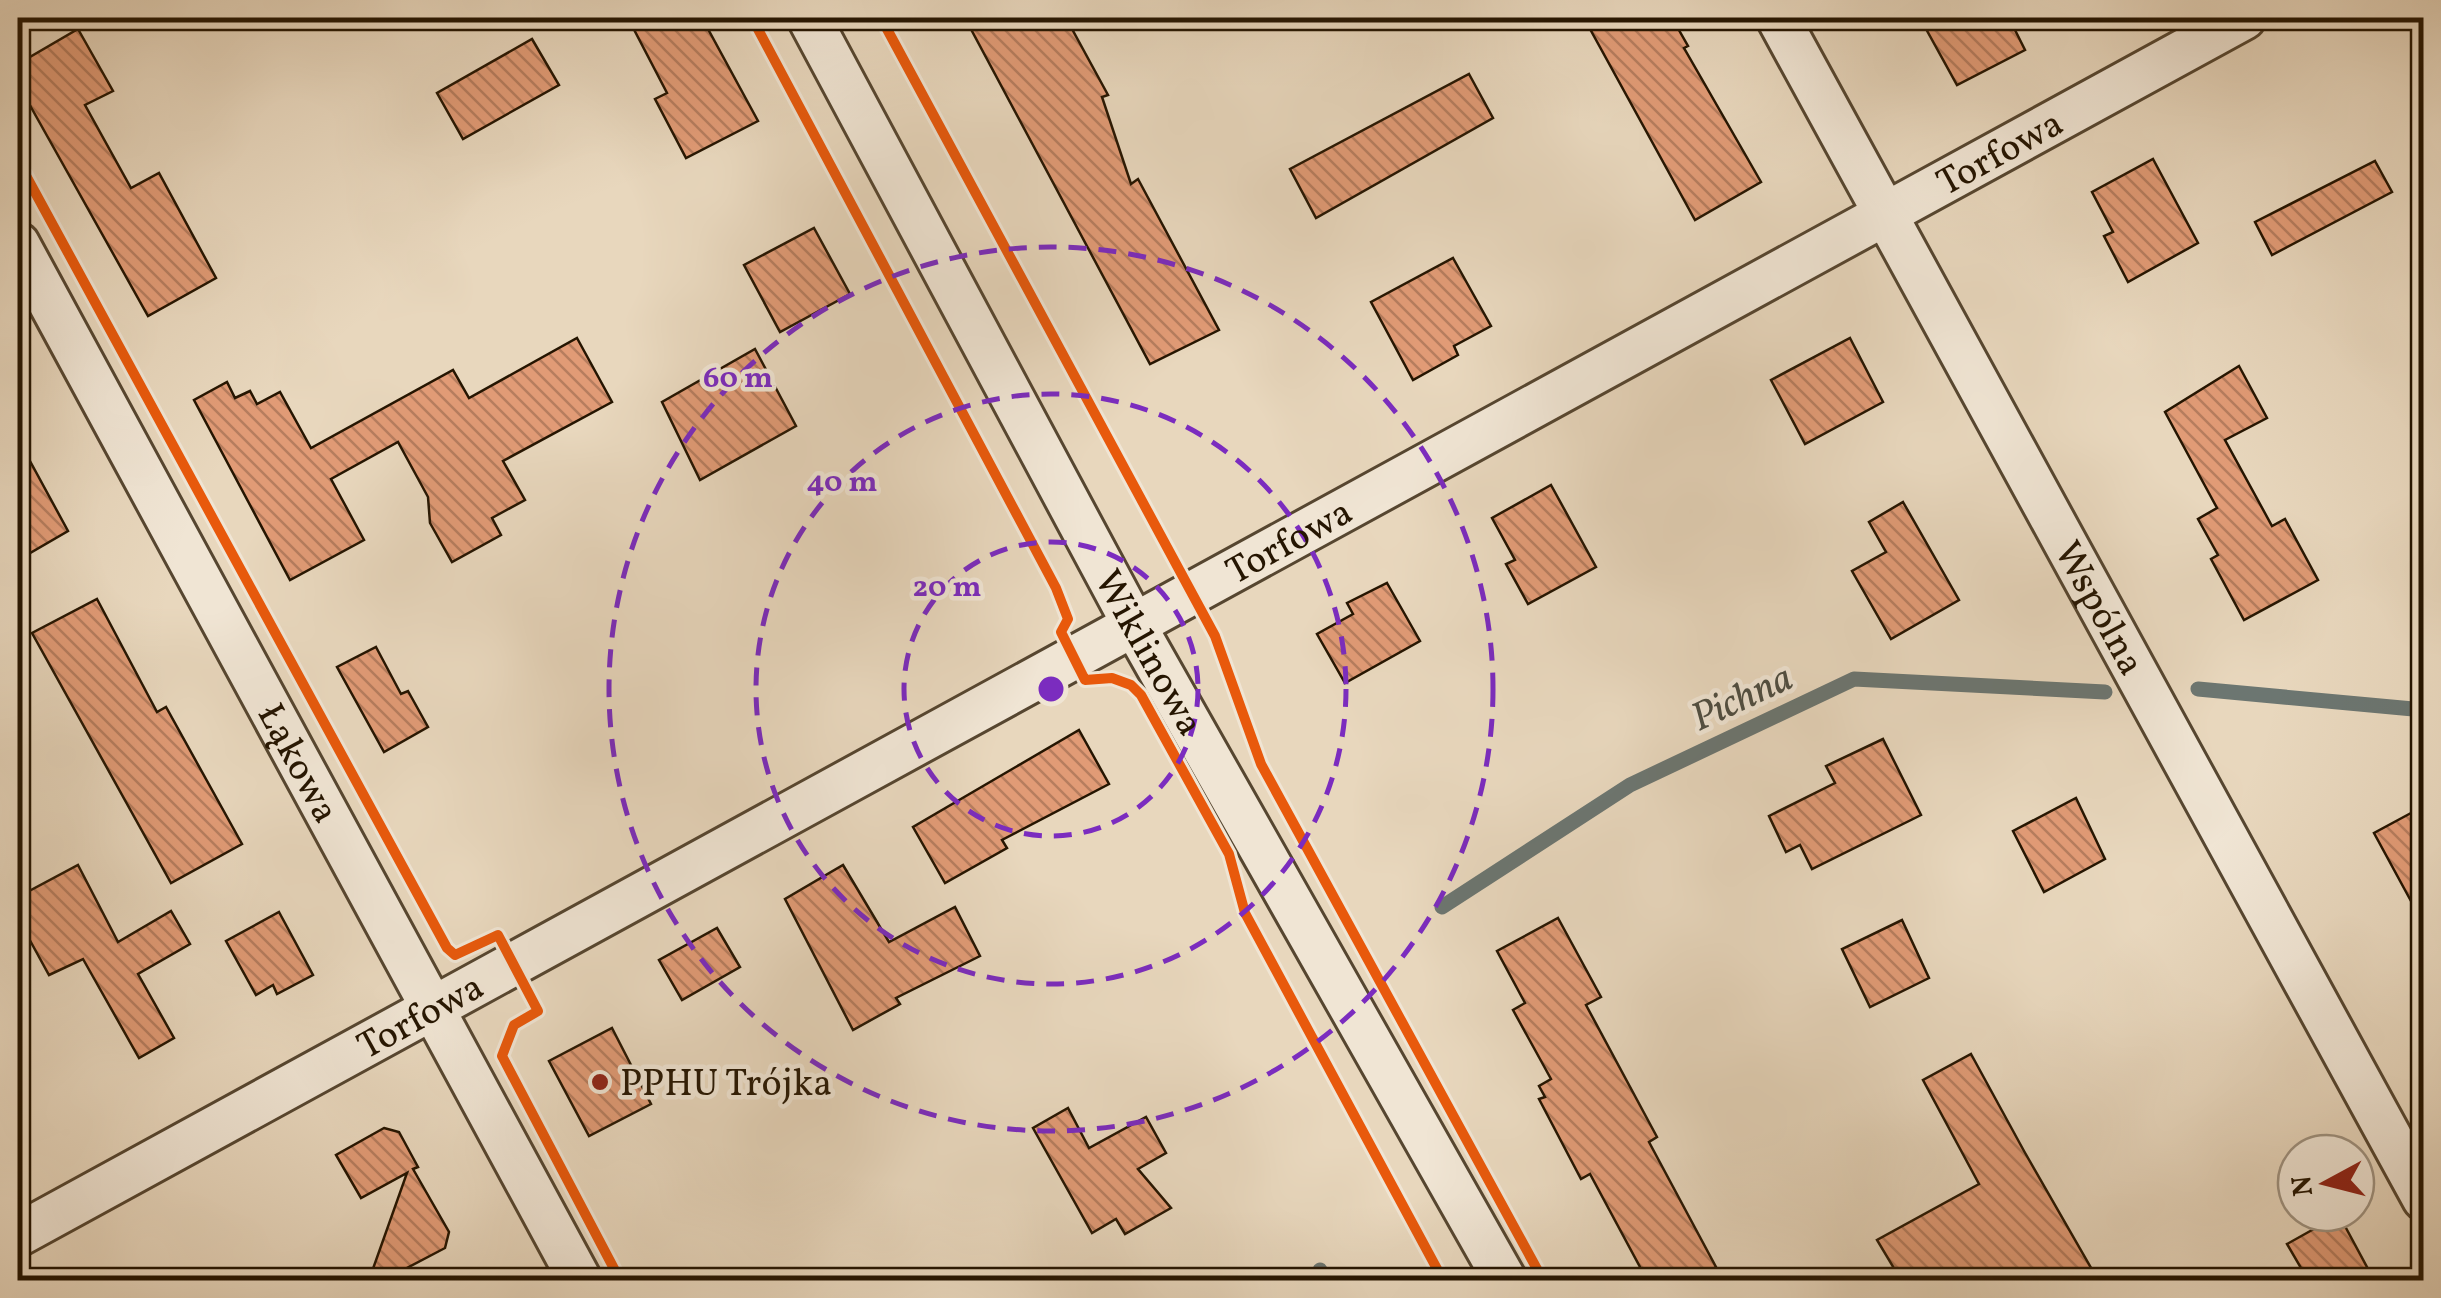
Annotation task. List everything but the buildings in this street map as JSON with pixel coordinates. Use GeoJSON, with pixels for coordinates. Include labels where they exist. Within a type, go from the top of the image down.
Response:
{"type":"FeatureCollection","features":[{"type":"Feature","properties":{"kind":"street","name":"Wiklinowa"},"geometry":{"type":"LineString","coordinates":[[809,18],[1133,623],[1504,1280]]}},
{"type":"Feature","properties":{"kind":"street","name":"Wspólna"},"geometry":{"type":"LineString","coordinates":[[1778,18],[2424,1199]]}},
{"type":"Feature","properties":{"kind":"street","name":"Torfowa"},"geometry":{"type":"LineString","coordinates":[[18,1236],[434,1012],[1133,623],[2244,18]]}},
{"type":"Feature","properties":{"kind":"street","name":"Łąkowa"},"geometry":{"type":"LineString","coordinates":[[18,244],[580,1280]]}},
{"type":"Feature","properties":{"kind":"waterway","name":"Pichna"},"geometry":{"type":"LineString","coordinates":[[1442,907],[1630,785],[1854,679],[2105,692]]}},
{"type":"Feature","properties":{"kind":"waterway","name":"Pichna"},"geometry":{"type":"LineString","coordinates":[[2198,689],[2424,710]]}},
{"type":"Feature","properties":{"kind":"waterway","name":"Pichna"},"geometry":{"type":"LineString","coordinates":[[1317,1280],[1320,1270]]}},
{"type":"Feature","properties":{"kind":"cycle path"},"geometry":{"type":"LineString","coordinates":[[752,18],[1056,588],[1068,619],[1061,632],[1085,680],[1112,678],[1131,685],[1141,695],[1229,854],[1245,913],[1443,1280]]}},
{"type":"Feature","properties":{"kind":"cycle path"},"geometry":{"type":"LineString","coordinates":[[881,18],[1215,636],[1261,764],[1543,1280]]}},
{"type":"Feature","properties":{"kind":"cycle path"},"geometry":{"type":"LineString","coordinates":[[18,161],[447,948],[455,955],[498,935],[538,1011],[514,1025],[502,1056],[620,1280]]}},
{"type":"Feature","properties":{"kind":"place","name":"PPHU Trójka"},"geometry":{"type":"Point","coordinates":[600,1082]}}]}
